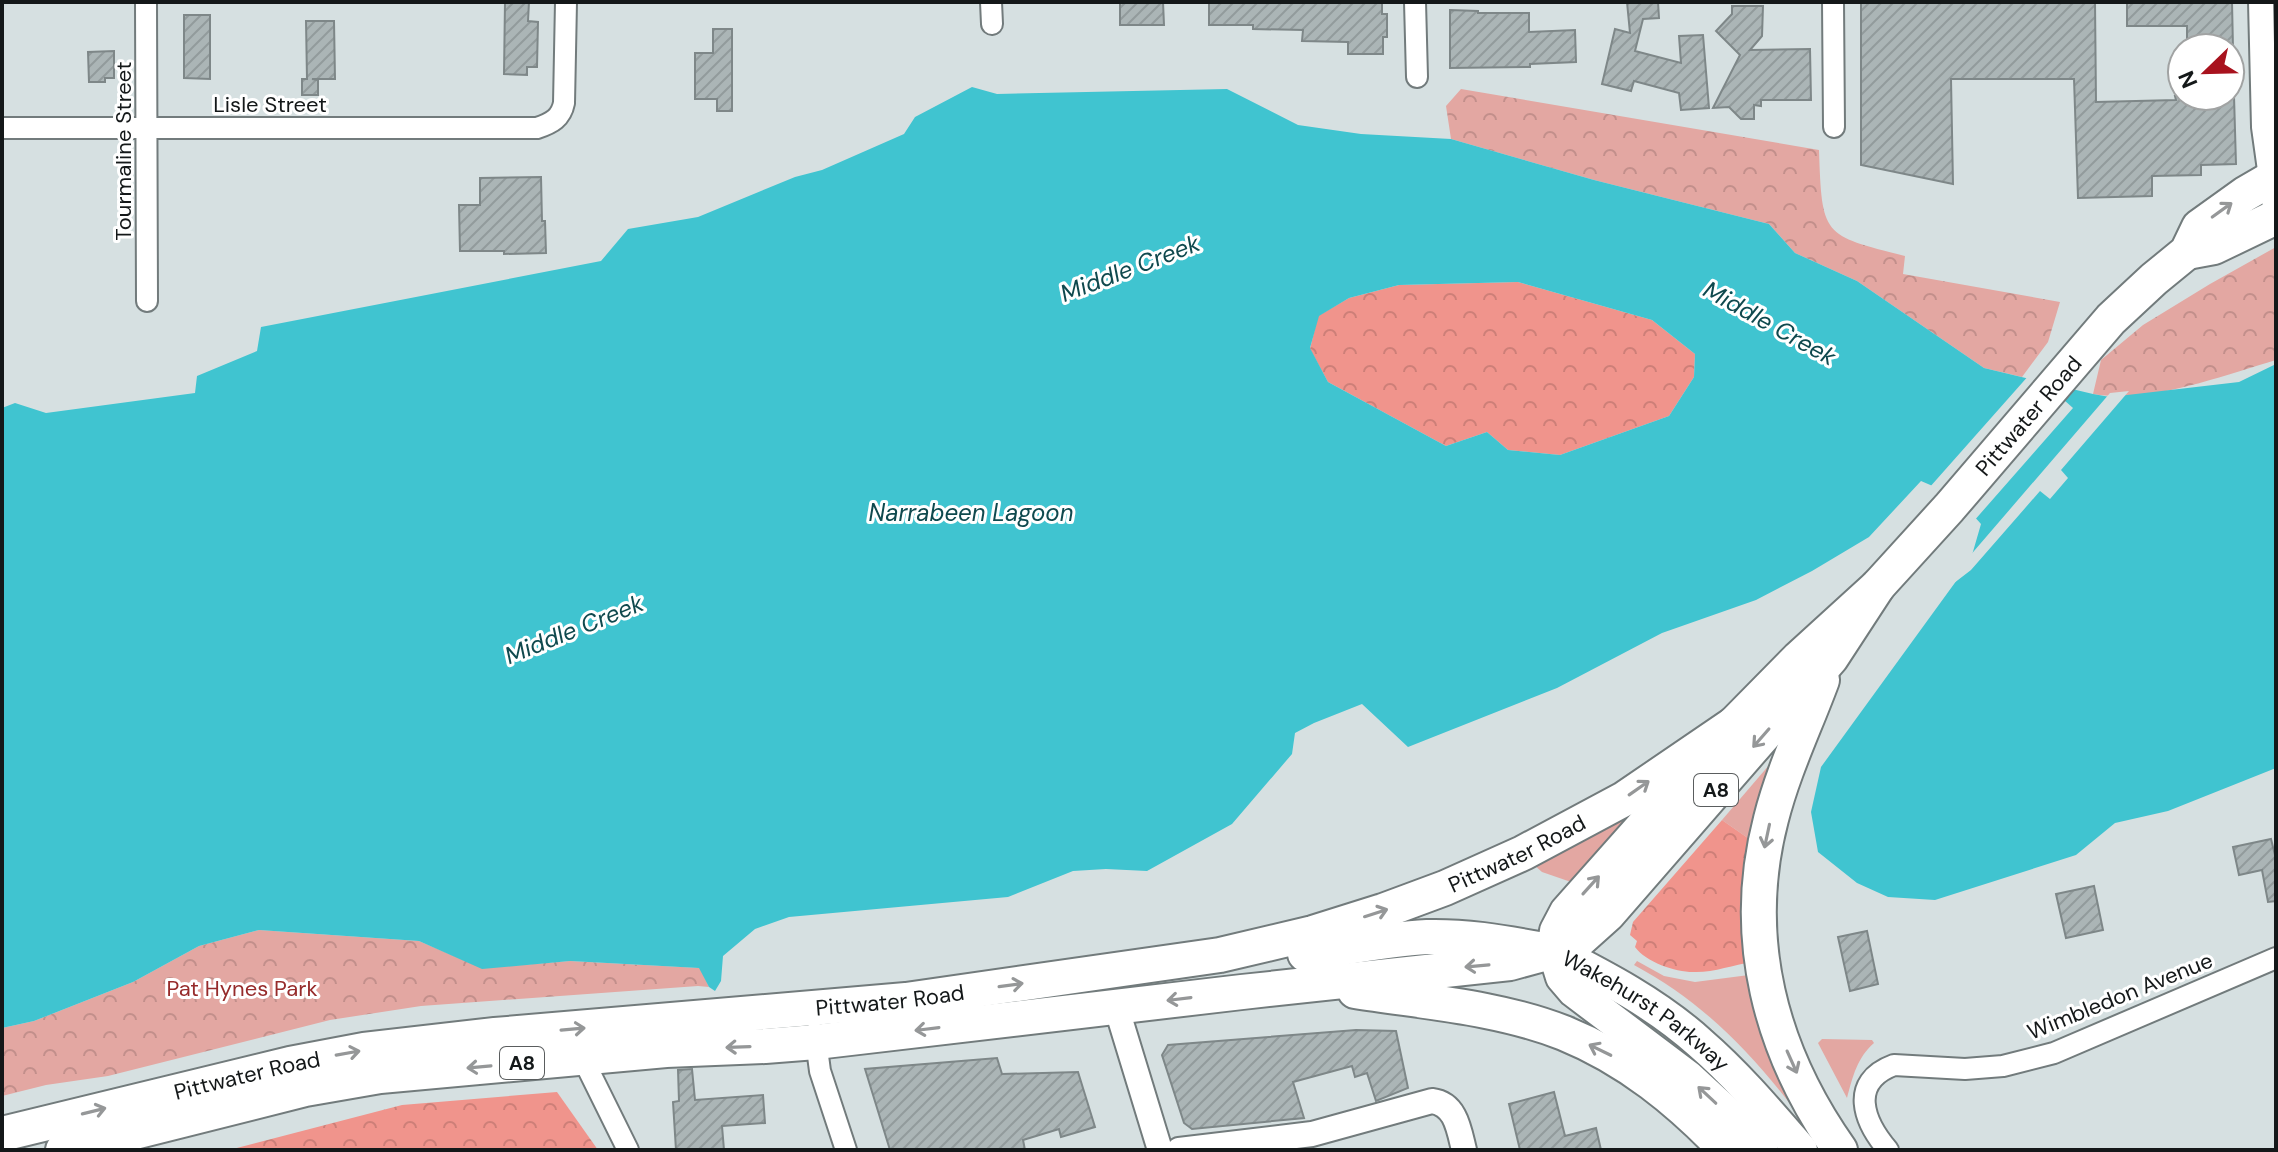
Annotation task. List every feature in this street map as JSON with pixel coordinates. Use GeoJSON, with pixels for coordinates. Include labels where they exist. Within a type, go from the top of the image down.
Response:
{"type":"FeatureCollection","features":[{"type":"Feature","properties":{"kind":"highway","name":"Pittwater Road"},"geometry":{"type":"LineString","coordinates":[[1554,951],[1557,931],[1576,901],[1734,724],[1799,658],[1878,586],[2111,319],[2187,252],[2199,227],[2273,178]]}},
{"type":"Feature","properties":{"kind":"highway","name":"Pittwater Road"},"geometry":{"type":"LineString","coordinates":[[2187,252],[2214,247],[2276,215]]}},
{"type":"Feature","properties":{"kind":"highway","name":"Pittwater Road"},"geometry":{"type":"LineString","coordinates":[[63,1150],[305,1089],[380,1076],[666,1050],[816,1042],[1510,963],[1554,951],[1579,940],[1608,914],[1831,658],[1878,586]]}},
{"type":"Feature","properties":{"kind":"highway"},"geometry":{"type":"LineString","coordinates":[[1831,658],[1782,781],[1760,866],[1757,902],[1762,968],[1775,1019],[1808,1097],[1840,1150]]}},
{"type":"Feature","properties":{"kind":"highway","name":"Pittwater Road"},"geometry":{"type":"LineString","coordinates":[[2,1134],[290,1064],[364,1050],[906,1000],[1220,955],[1313,933],[1445,888],[1534,847],[1624,799],[1734,724]]}},
{"type":"Feature","properties":{"kind":"highway"},"geometry":{"type":"LineString","coordinates":[[1220,955],[1280,959],[1427,937],[1469,938],[1554,951]]}},
{"type":"Feature","properties":{"kind":"highway"},"geometry":{"type":"LineString","coordinates":[[1315,984],[1487,1012],[1563,1032],[1646,1077],[1680,1104],[1726,1150]]}},
{"type":"Feature","properties":{"kind":"main road","name":"Wakehurst Parkway"},"geometry":{"type":"LineString","coordinates":[[1554,951],[1562,977],[1574,991],[1688,1077],[1762,1150]]}},
{"type":"Feature","properties":{"kind":"main road","name":"Wakehurst Parkway"},"geometry":{"type":"LineString","coordinates":[[1554,951],[1604,976],[1677,1024],[1741,1082],[1801,1150]]}},
{"type":"Feature","properties":{"kind":"street","name":"Tourmaline Street"},"geometry":{"type":"LineString","coordinates":[[146,2],[147,301]]}},
{"type":"Feature","properties":{"kind":"street","name":"Lisle Street"},"geometry":{"type":"LineString","coordinates":[[2,128],[537,128],[552,122],[562,113],[566,2]]}},
{"type":"Feature","properties":{"kind":"street"},"geometry":{"type":"LineString","coordinates":[[991,2],[992,24]]}},
{"type":"Feature","properties":{"kind":"street"},"geometry":{"type":"LineString","coordinates":[[1415,2],[1417,77]]}},
{"type":"Feature","properties":{"kind":"street"},"geometry":{"type":"LineString","coordinates":[[1833,2],[1834,127]]}},
{"type":"Feature","properties":{"kind":"street"},"geometry":{"type":"LineString","coordinates":[[2261,2],[2262,99],[2276,215]]}},
{"type":"Feature","properties":{"kind":"street","name":"Wimbledon Avenue"},"geometry":{"type":"LineString","coordinates":[[1888,1150],[1865,1113],[1868,1087],[1874,1075],[1883,1069],[1894,1065],[1965,1069],[2003,1066],[2054,1053],[2276,958]]}},
{"type":"Feature","properties":{"kind":"street"},"geometry":{"type":"LineString","coordinates":[[1116,1006],[1160,1150]]}},
{"type":"Feature","properties":{"kind":"street"},"geometry":{"type":"LineString","coordinates":[[812,1009],[820,1071],[846,1150]]}},
{"type":"Feature","properties":{"kind":"street"},"geometry":{"type":"LineString","coordinates":[[582,1057],[628,1150]]}},
{"type":"Feature","properties":{"kind":"street"},"geometry":{"type":"LineString","coordinates":[[1179,1150],[1312,1134],[1432,1101],[1448,1106],[1464,1150]]}},
{"type":"Feature","properties":{"kind":"green space"},"geometry":{"type":"Polygon","coordinates":[[[1461,89],[1819,150],[1826,216],[1842,236],[1905,256],[1903,274],[2060,302],[2048,342],[2022,377],[1984,368],[1857,281],[1795,253],[1769,224],[1594,180],[1451,139],[1446,106],[1461,89]]]}},
{"type":"Feature","properties":{"kind":"green space"},"geometry":{"type":"Polygon","coordinates":[[[2276,247],[2276,360],[2161,392],[2115,396],[2093,394],[2101,360],[2143,325],[2276,247]]]}},
{"type":"Feature","properties":{"kind":"green space"},"geometry":{"type":"Polygon","coordinates":[[[1518,282],[1652,320],[1695,354],[1694,377],[1669,416],[1560,455],[1508,450],[1487,432],[1446,446],[1328,382],[1310,349],[1318,316],[1349,298],[1399,285],[1518,282]]]}},
{"type":"Feature","properties":{"kind":"green space"},"geometry":{"type":"Polygon","coordinates":[[[1770,764],[1755,843],[1722,820],[1770,764]]]}},
{"type":"Feature","properties":{"kind":"green space"},"geometry":{"type":"Polygon","coordinates":[[[1668,784],[1571,882],[1542,872],[1533,864],[1668,784]]]}},
{"type":"Feature","properties":{"kind":"green space"},"geometry":{"type":"Polygon","coordinates":[[[1722,820],[1755,843],[1752,962],[1700,972],[1686,972],[1661,965],[1635,947],[1637,941],[1630,935],[1633,922],[1722,820]]]}},
{"type":"Feature","properties":{"kind":"green space","name":"Pat Hynes Park"},"geometry":{"type":"Polygon","coordinates":[[[259,930],[419,941],[482,968],[570,961],[700,968],[709,987],[421,1006],[330,1020],[108,1076],[46,1085],[2,1096],[2,1028],[34,1021],[133,982],[199,946],[259,930]]]}},
{"type":"Feature","properties":{"kind":"green space"},"geometry":{"type":"Polygon","coordinates":[[[1637,961],[1664,976],[1695,982],[1749,975],[1798,1114],[1744,1049],[1682,995],[1634,965],[1637,961]]]}},
{"type":"Feature","properties":{"kind":"green space"},"geometry":{"type":"Polygon","coordinates":[[[1822,1039],[1872,1040],[1874,1043],[1860,1061],[1847,1098],[1818,1043],[1822,1039]]]}},
{"type":"Feature","properties":{"kind":"green space"},"geometry":{"type":"Polygon","coordinates":[[[557,1092],[598,1150],[229,1150],[402,1105],[557,1092]]]}},
{"type":"Feature","properties":{"kind":"water","name":"Narrabeen Lagoon"},"geometry":{"type":"Polygon","coordinates":[[[972,87],[997,94],[1227,89],[1298,125],[1361,134],[1451,139],[1594,180],[1769,224],[1795,253],[1857,281],[1984,368],[2110,397],[2239,382],[2276,364],[2276,768],[2168,811],[2115,823],[2076,855],[1935,900],[1888,897],[1857,883],[1818,852],[1811,812],[1821,767],[1970,562],[1981,524],[1956,496],[1921,481],[1869,537],[1812,571],[1756,600],[1662,633],[1557,688],[1408,747],[1362,704],[1314,723],[1295,733],[1292,754],[1232,824],[1147,871],[1073,871],[1008,897],[789,917],[755,929],[723,956],[721,981],[715,991],[709,987],[699,968],[570,961],[482,969],[419,941],[259,930],[199,946],[133,982],[34,1021],[2,1028],[2,408],[15,403],[46,413],[195,393],[197,376],[257,351],[261,327],[601,261],[628,229],[698,217],[795,177],[822,170],[904,134],[915,117],[972,87]],[[1518,282],[1399,285],[1349,298],[1319,316],[1310,348],[1328,382],[1446,446],[1487,432],[1508,450],[1560,455],[1669,416],[1694,377],[1695,354],[1652,320],[1518,282]]]}},
{"type":"Feature","properties":{"kind":"pier"},"geometry":{"type":"Polygon","coordinates":[[[2030,374],[2037,376],[2073,408],[1973,522],[1953,499],[1929,488],[2030,374]]]}},
{"type":"Feature","properties":{"kind":"pier"},"geometry":{"type":"Polygon","coordinates":[[[2129,391],[2061,470],[2068,478],[2050,499],[2040,491],[1971,570],[1945,590],[1968,558],[2110,393],[2129,391]]]}},
{"type":"Feature","properties":{"kind":"building"},"geometry":{"type":"Polygon","coordinates":[[[505,2],[529,2],[528,21],[538,22],[537,67],[527,67],[527,75],[504,74],[505,2]]]}},
{"type":"Feature","properties":{"kind":"building"},"geometry":{"type":"Polygon","coordinates":[[[1120,2],[1163,2],[1164,25],[1120,25],[1120,2]]]}},
{"type":"Feature","properties":{"kind":"building"},"geometry":{"type":"Polygon","coordinates":[[[1209,2],[1382,2],[1382,14],[1387,14],[1383,54],[1348,54],[1348,42],[1302,41],[1303,30],[1209,25],[1209,2]]]}},
{"type":"Feature","properties":{"kind":"building"},"geometry":{"type":"Polygon","coordinates":[[[1627,2],[1658,2],[1659,18],[1643,19],[1635,51],[1681,63],[1679,36],[1703,35],[1709,108],[1681,110],[1679,93],[1634,81],[1631,91],[1602,84],[1615,29],[1630,33],[1627,2]]]}},
{"type":"Feature","properties":{"kind":"building"},"geometry":{"type":"Polygon","coordinates":[[[1861,2],[2095,2],[2096,102],[2166,100],[2166,112],[2234,112],[2236,164],[2201,165],[2201,175],[2152,176],[2152,196],[2078,198],[2074,79],[1951,79],[1953,184],[1861,165],[1861,2]]]}},
{"type":"Feature","properties":{"kind":"building"},"geometry":{"type":"Polygon","coordinates":[[[2127,2],[2232,2],[2233,32],[2187,32],[2187,26],[2127,26],[2127,2]]]}},
{"type":"Feature","properties":{"kind":"building"},"geometry":{"type":"Polygon","coordinates":[[[1732,6],[1763,6],[1762,36],[1750,50],[1810,49],[1811,100],[1761,100],[1761,106],[1754,105],[1754,119],[1741,119],[1729,107],[1713,108],[1740,55],[1716,31],[1732,14],[1732,6]]]}},
{"type":"Feature","properties":{"kind":"building"},"geometry":{"type":"Polygon","coordinates":[[[1450,10],[1529,13],[1529,32],[1575,30],[1576,62],[1530,64],[1530,67],[1450,68],[1450,10]]]}},
{"type":"Feature","properties":{"kind":"building"},"geometry":{"type":"Polygon","coordinates":[[[184,15],[210,15],[210,79],[184,78],[184,15]]]}},
{"type":"Feature","properties":{"kind":"building"},"geometry":{"type":"Polygon","coordinates":[[[306,21],[334,21],[335,79],[312,79],[318,80],[318,95],[302,95],[302,79],[307,79],[306,21]]]}},
{"type":"Feature","properties":{"kind":"building"},"geometry":{"type":"Polygon","coordinates":[[[713,29],[732,29],[732,111],[717,111],[717,99],[695,99],[695,53],[713,53],[713,29]]]}},
{"type":"Feature","properties":{"kind":"building"},"geometry":{"type":"Polygon","coordinates":[[[114,51],[114,78],[105,78],[105,82],[89,82],[88,52],[114,51]]]}},
{"type":"Feature","properties":{"kind":"building"},"geometry":{"type":"Polygon","coordinates":[[[541,177],[546,253],[460,251],[459,205],[480,205],[480,178],[541,177]]]}},
{"type":"Feature","properties":{"kind":"building"},"geometry":{"type":"Polygon","coordinates":[[[2271,839],[2276,859],[2276,901],[2268,902],[2262,870],[2239,875],[2233,847],[2271,839]]]}},
{"type":"Feature","properties":{"kind":"building"},"geometry":{"type":"Polygon","coordinates":[[[2094,886],[2103,930],[2066,938],[2056,894],[2094,886]]]}},
{"type":"Feature","properties":{"kind":"building"},"geometry":{"type":"Polygon","coordinates":[[[1867,931],[1878,984],[1850,991],[1838,937],[1867,931]]]}},
{"type":"Feature","properties":{"kind":"building"},"geometry":{"type":"Polygon","coordinates":[[[1356,1030],[1396,1031],[1408,1088],[1376,1101],[1367,1073],[1355,1077],[1352,1066],[1293,1082],[1304,1118],[1192,1129],[1184,1123],[1162,1055],[1168,1045],[1356,1030]]]}},
{"type":"Feature","properties":{"kind":"building"},"geometry":{"type":"Polygon","coordinates":[[[997,1058],[1002,1074],[1078,1072],[1095,1127],[1061,1137],[1059,1129],[1023,1140],[1025,1150],[890,1150],[865,1069],[997,1058]]]}},
{"type":"Feature","properties":{"kind":"building"},"geometry":{"type":"Polygon","coordinates":[[[692,1069],[695,1100],[763,1095],[765,1123],[722,1126],[724,1150],[676,1150],[673,1102],[679,1101],[678,1070],[692,1069]]]}},
{"type":"Feature","properties":{"kind":"building"},"geometry":{"type":"Polygon","coordinates":[[[1554,1092],[1565,1136],[1596,1128],[1601,1150],[1520,1150],[1509,1104],[1554,1092]]]}},
{"type":"Feature","properties":{"kind":"water label","name":"Middle Creek"},"geometry":{"type":"Point","coordinates":[1130,268]}},
{"type":"Feature","properties":{"kind":"water label","name":"Middle Creek"},"geometry":{"type":"Point","coordinates":[1770,323]}},
{"type":"Feature","properties":{"kind":"water label","name":"Middle Creek"},"geometry":{"type":"Point","coordinates":[574,629]}}]}
